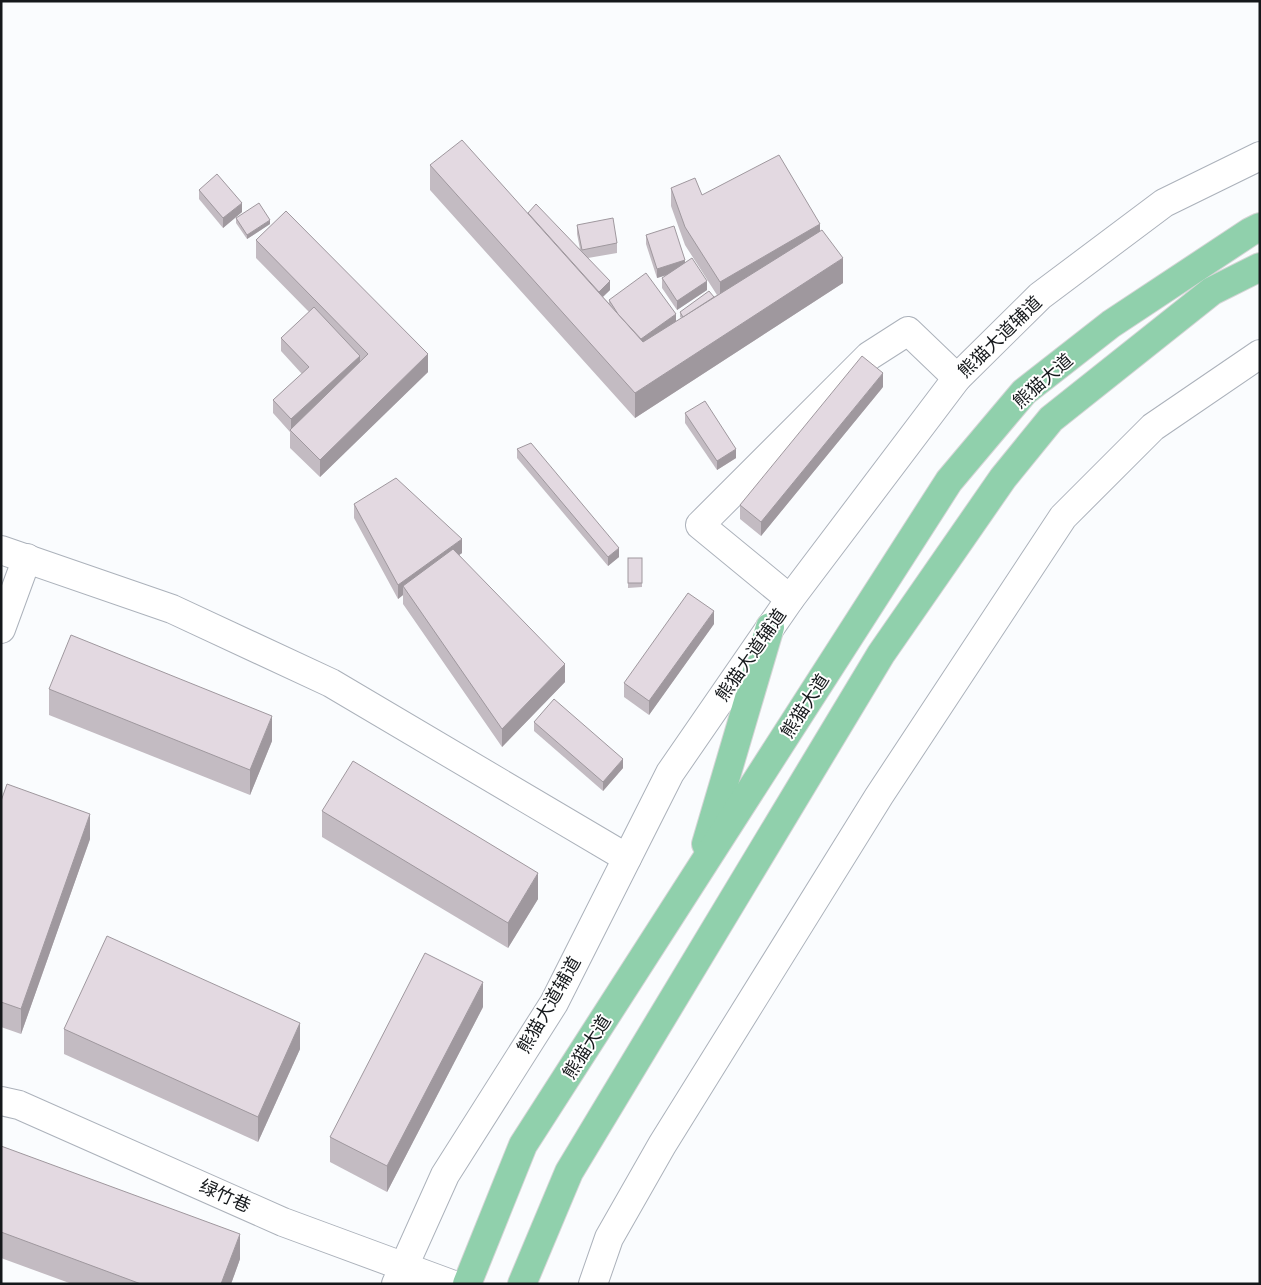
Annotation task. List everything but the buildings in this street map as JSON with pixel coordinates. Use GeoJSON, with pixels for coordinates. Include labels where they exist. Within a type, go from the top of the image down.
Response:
{"type":"FeatureCollection","features":[{"type":"Feature","properties":{"kind":"main road","name":"熊猫大道"},"geometry":{"type":"LineString","coordinates":[[467,1284],[524,1145],[949,481],[1024,392],[1111,324],[1260,227]]}},
{"type":"Feature","properties":{"kind":"main road","name":"熊猫大道"},"geometry":{"type":"LineString","coordinates":[[522,1284],[569,1172],[579,1155],[881,654],[1004,478],[1051,419],[1212,292],[1260,267]]}},
{"type":"Feature","properties":{"kind":"main road"},"geometry":{"type":"LineString","coordinates":[[696,876],[770,627]]}},
{"type":"Feature","properties":{"kind":"street","name":"熊猫大道辅道"},"geometry":{"type":"LineString","coordinates":[[400,1275],[445,1175],[554,1003],[670,773],[790,598],[957,378],[1040,296],[1164,203],[1260,156]]}},
{"type":"Feature","properties":{"kind":"street"},"geometry":{"type":"LineString","coordinates":[[790,598],[700,525],[869,356],[908,331],[957,378]]}},
{"type":"Feature","properties":{"kind":"street"},"geometry":{"type":"LineString","coordinates":[[593,1284],[609,1238],[662,1145],[879,796],[1063,517],[1153,427],[1260,354]]}},
{"type":"Feature","properties":{"kind":"street"},"geometry":{"type":"LineString","coordinates":[[1,550],[172,609],[332,683],[627,858]]}},
{"type":"Feature","properties":{"kind":"street"},"geometry":{"type":"LineString","coordinates":[[1,629],[27,558]]}},
{"type":"Feature","properties":{"kind":"street","name":"绿竹巷"},"geometry":{"type":"LineString","coordinates":[[1,1101],[19,1105],[400,1275],[451,1284]]}}]}
